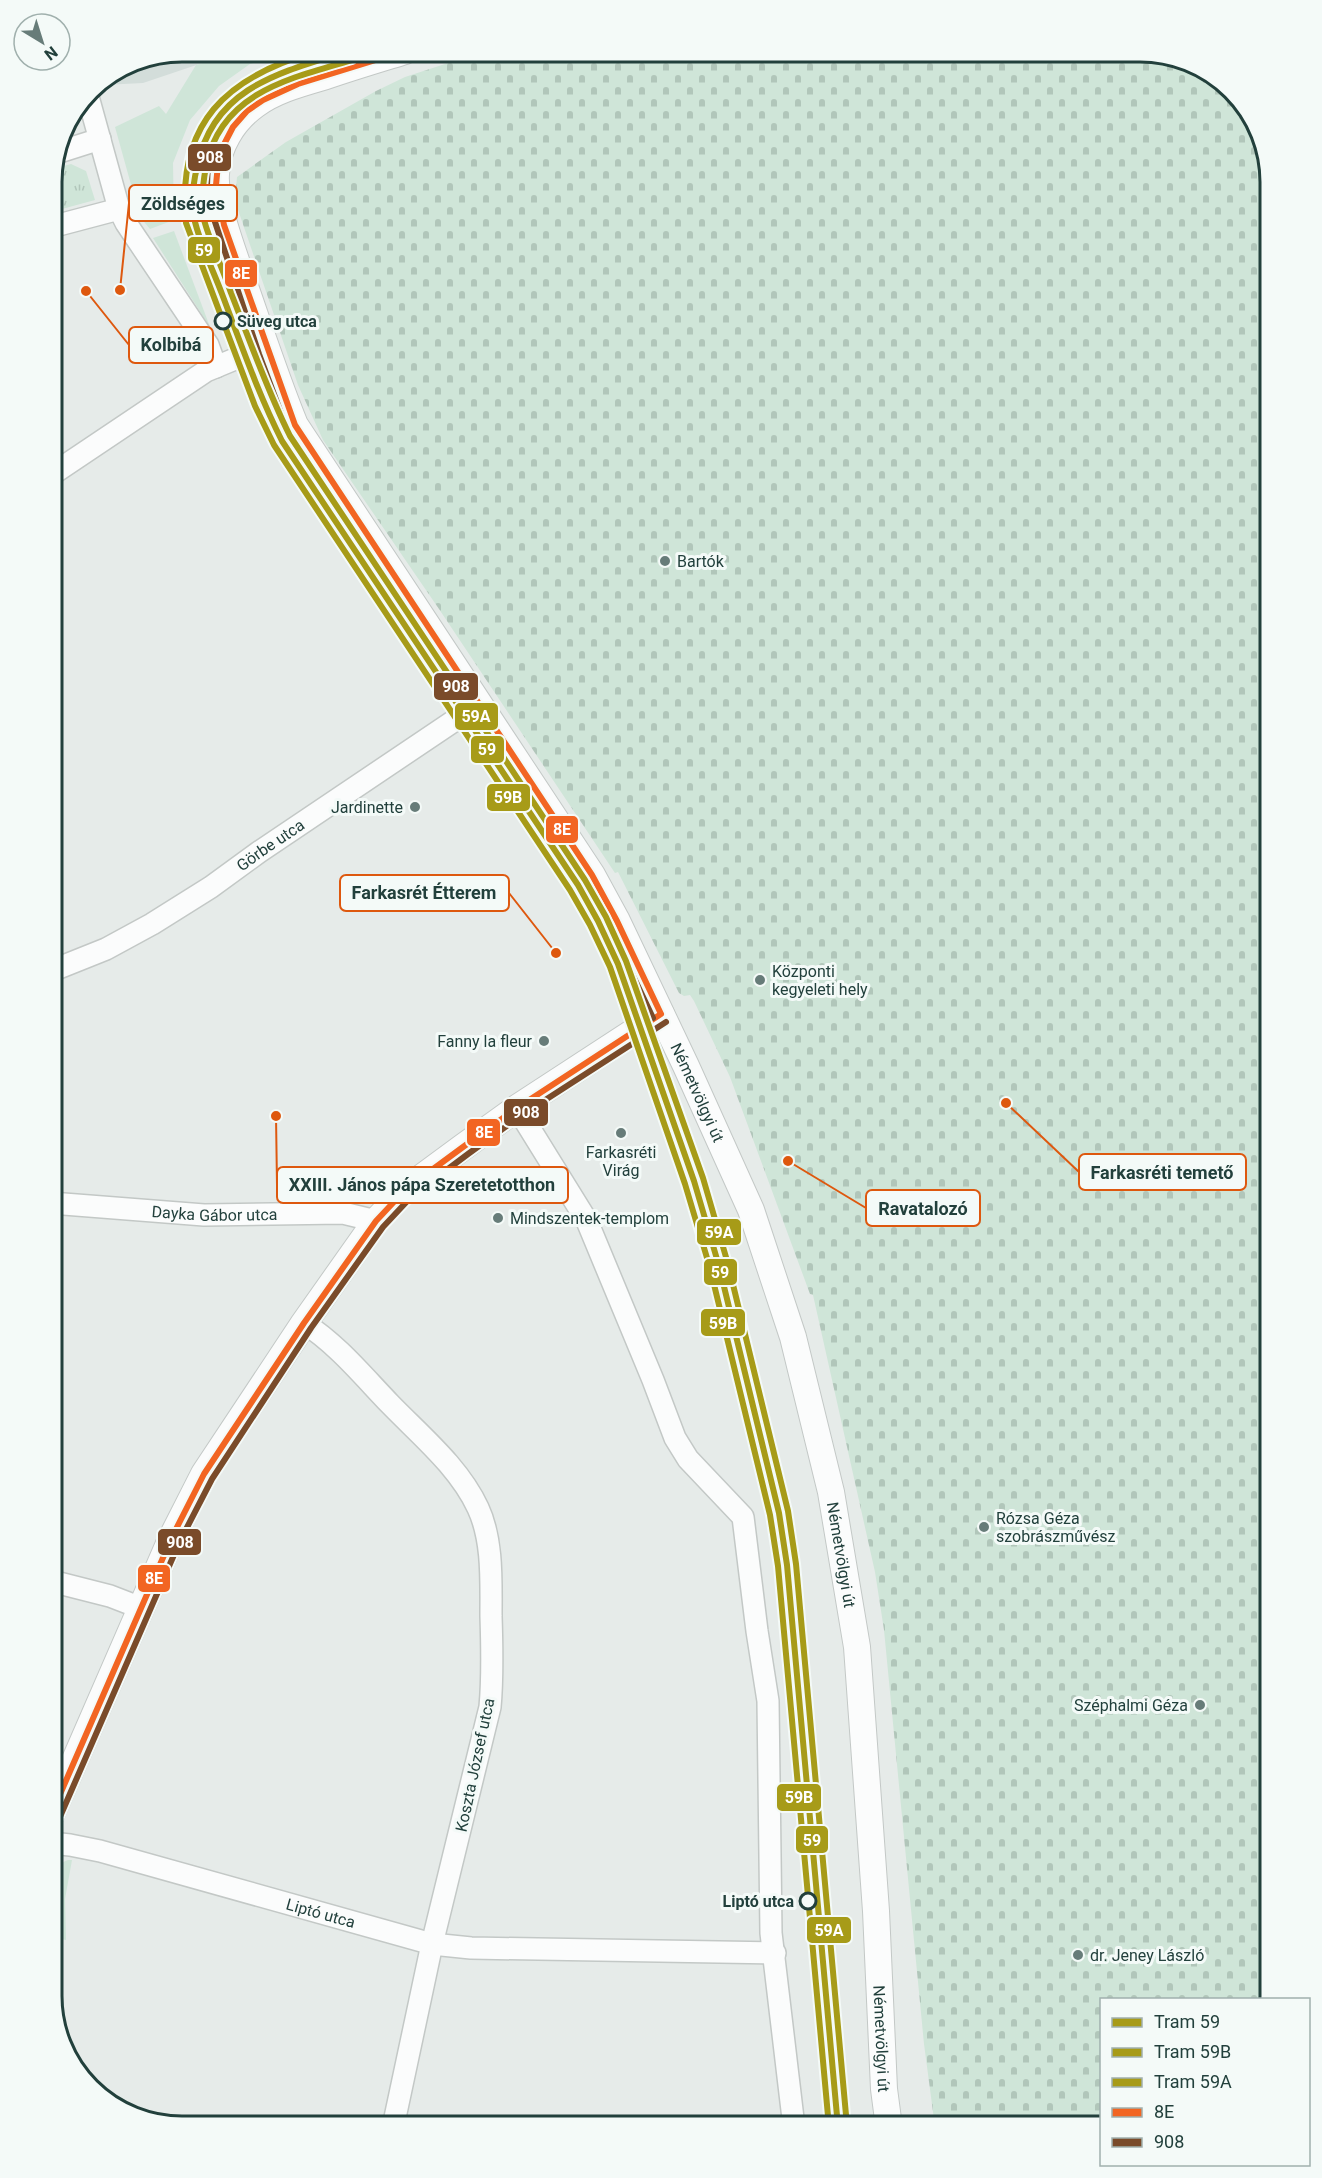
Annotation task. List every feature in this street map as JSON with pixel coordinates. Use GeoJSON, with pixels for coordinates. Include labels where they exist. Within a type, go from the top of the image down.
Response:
{"type":"FeatureCollection","features":[{"type":"Feature","properties":{"kind":"street","name":"Németvölgyi út"},"geometry":{"type":"LineString","coordinates":[[370,62],[299,84],[266,97],[253,106],[231,129],[217,159],[215,177],[218,198],[266,349],[295,425],[592,875],[617,921],[751,1210],[793,1337],[831,1492],[857,1647],[888,2116]]}},
{"type":"Feature","properties":{"kind":"street"},"geometry":{"type":"LineString","coordinates":[[90,104],[119,208],[131,232],[208,345],[216,367]]}},
{"type":"Feature","properties":{"kind":"street"},"geometry":{"type":"LineString","coordinates":[[66,150],[100,139]]}},
{"type":"Feature","properties":{"kind":"street"},"geometry":{"type":"LineString","coordinates":[[62,224],[119,208]]}},
{"type":"Feature","properties":{"kind":"street"},"geometry":{"type":"LineString","coordinates":[[62,468],[206,371],[266,349]]}},
{"type":"Feature","properties":{"kind":"street","name":"Görbe utca"},"geometry":{"type":"LineString","coordinates":[[62,967],[106,949],[152,924],[211,887],[259,852],[479,704]]}},
{"type":"Feature","properties":{"kind":"street"},"geometry":{"type":"LineString","coordinates":[[62,1790],[172,1537],[204,1474],[304,1323],[376,1221],[406,1189],[517,1108],[661,1014]]}},
{"type":"Feature","properties":{"kind":"street"},"geometry":{"type":"LineString","coordinates":[[517,1108],[587,1221],[675,1438],[688,1459],[743,1517],[768,1701],[771,1933],[793,2116]]}},
{"type":"Feature","properties":{"kind":"street","name":"Dayka Gábor utca"},"geometry":{"type":"LineString","coordinates":[[62,1204],[204,1215],[343,1213],[376,1221]]}},
{"type":"Feature","properties":{"kind":"street","name":"Koszta József utca"},"geometry":{"type":"LineString","coordinates":[[304,1323],[327,1340],[442,1457],[464,1483],[479,1508],[491,1566],[492,1682],[490,1707],[432,1944],[395,2116]]}},
{"type":"Feature","properties":{"kind":"street"},"geometry":{"type":"LineString","coordinates":[[62,1584],[110,1596],[141,1608]]}},
{"type":"Feature","properties":{"kind":"street","name":"Liptó utca"},"geometry":{"type":"LineString","coordinates":[[62,1844],[100,1851],[432,1944],[471,1948],[775,1953]]}},
{"type":"Feature","properties":{"kind":"shaded area"},"geometry":{"type":"Polygon","coordinates":[[[205,62],[143,83],[111,85],[128,74],[150,66],[166,63],[205,62]]]}},
{"type":"Feature","properties":{"kind":"green space"},"geometry":{"type":"Polygon","coordinates":[[[205,62],[257,62],[250,64],[219,86],[190,120],[173,163],[174,220],[150,229],[140,217],[115,127],[159,106],[166,114],[196,65],[205,62]]]}},
{"type":"Feature","properties":{"kind":"green space"},"geometry":{"type":"Polygon","coordinates":[[[451,62],[1148,62],[1164,64],[1194,74],[1220,91],[1240,115],[1254,143],[1261,181],[1261,1997],[1100,1998],[1100,2116],[934,2116],[924,2044],[884,1630],[875,1572],[813,1295],[810,1294],[730,1077],[694,1001],[690,995],[684,996],[679,993],[618,872],[615,873],[323,440],[298,385],[235,201],[237,177],[286,142],[405,77],[451,62]]]}},
{"type":"Feature","properties":{"kind":"green space"},"geometry":{"type":"Polygon","coordinates":[[[71,164],[86,171],[95,200],[62,209],[63,166],[71,164]]]}},
{"type":"Feature","properties":{"kind":"green space"},"geometry":{"type":"Polygon","coordinates":[[[174,231],[210,327],[153,238],[174,231]]]}},
{"type":"Feature","properties":{"kind":"green space"},"geometry":{"type":"Polygon","coordinates":[[[72,1860],[65,1899],[66,1940],[62,1939],[62,1863],[72,1860]]]}},
{"type":"Feature","properties":{"kind":"tram line","name":"59B"},"geometry":{"type":"LineString","coordinates":[[285,62],[257,75],[233,90],[214,109],[199,131],[189,158],[185,188],[186,223],[255,406],[274,445],[570,890],[590,925],[610,967],[685,1184],[710,1268],[770,1515],[778,1566],[828,2116]]}},
{"type":"Feature","properties":{"kind":"tram line","name":"59"},"geometry":{"type":"LineString","coordinates":[[315,62],[275,76],[253,87],[234,101],[218,118],[205,140],[194,180],[195,222],[250,368],[282,441],[578,885],[598,921],[618,964],[694,1181],[719,1266],[779,1513],[787,1565],[837,2116]]}},
{"type":"Feature","properties":{"kind":"tram line","name":"59A"},"geometry":{"type":"LineString","coordinates":[[345,62],[283,82],[262,92],[243,105],[227,121],[214,141],[206,166],[202,200],[204,220],[259,365],[290,436],[585,880],[606,917],[626,961],[703,1178],[728,1264],[788,1511],[796,1564],[846,2116]]}},
{"type":"Feature","properties":{"kind":"transit line","name":"908"},"geometry":{"type":"LineString","coordinates":[[340,62],[276,83],[250,98],[233,112],[215,140],[208,162],[207,185],[212,213],[259,354],[287,429],[584,880],[609,925],[653,1018]]}},
{"type":"Feature","properties":{"kind":"transit line","name":"8E"},"geometry":{"type":"LineString","coordinates":[[369,62],[298,84],[263,100],[247,111],[233,127],[219,154],[216,185],[224,225],[295,425],[592,875],[617,921],[661,1014]]}},
{"type":"Feature","properties":{"kind":"transit line","name":"8E"},"geometry":{"type":"LineString","coordinates":[[62,1790],[172,1537],[204,1474],[304,1323],[376,1221],[406,1189],[463,1147],[517,1108],[661,1014]]}},
{"type":"Feature","properties":{"kind":"transit line","name":"908"},"geometry":{"type":"LineString","coordinates":[[62,1812],[180,1541],[212,1479],[311,1328],[383,1227],[412,1196],[468,1154],[522,1115],[666,1022]]}},
{"type":"Feature","properties":{"kind":"place","name":"Zöldséges"},"geometry":{"type":"Point","coordinates":[120,290]}},
{"type":"Feature","properties":{"kind":"place","name":"Kolbibá"},"geometry":{"type":"Point","coordinates":[86,291]}},
{"type":"Feature","properties":{"kind":"place","name":"Süveg utca"},"geometry":{"type":"Point","coordinates":[223,321]}},
{"type":"Feature","properties":{"kind":"place","name":"Bartók"},"geometry":{"type":"Point","coordinates":[665,561]}},
{"type":"Feature","properties":{"kind":"place","name":"Jardinette"},"geometry":{"type":"Point","coordinates":[415,807]}},
{"type":"Feature","properties":{"kind":"place","name":"Farkasrét Étterem"},"geometry":{"type":"Point","coordinates":[556,953]}},
{"type":"Feature","properties":{"kind":"place","name":"Központi kegyeleti hely"},"geometry":{"type":"Point","coordinates":[760,980]}},
{"type":"Feature","properties":{"kind":"place","name":"Fanny la fleur"},"geometry":{"type":"Point","coordinates":[544,1041]}},
{"type":"Feature","properties":{"kind":"place","name":"Farkasréti temető"},"geometry":{"type":"Point","coordinates":[1006,1103]}},
{"type":"Feature","properties":{"kind":"place","name":"XXIII. János pápa Szeretetotthon"},"geometry":{"type":"Point","coordinates":[276,1116]}},
{"type":"Feature","properties":{"kind":"place","name":"Farkasréti Virág"},"geometry":{"type":"Point","coordinates":[621,1133]}},
{"type":"Feature","properties":{"kind":"place","name":"Ravatalozó"},"geometry":{"type":"Point","coordinates":[788,1161]}},
{"type":"Feature","properties":{"kind":"place","name":"Mindszentek-templom"},"geometry":{"type":"Point","coordinates":[498,1218]}},
{"type":"Feature","properties":{"kind":"place","name":"Rózsa Géza szobrászművész"},"geometry":{"type":"Point","coordinates":[984,1527]}},
{"type":"Feature","properties":{"kind":"place","name":"Széphalmi Géza"},"geometry":{"type":"Point","coordinates":[1200,1705]}},
{"type":"Feature","properties":{"kind":"place","name":"Liptó utca"},"geometry":{"type":"Point","coordinates":[808,1901]}},
{"type":"Feature","properties":{"kind":"place","name":"dr. Jeney László"},"geometry":{"type":"Point","coordinates":[1078,1955]}}]}
